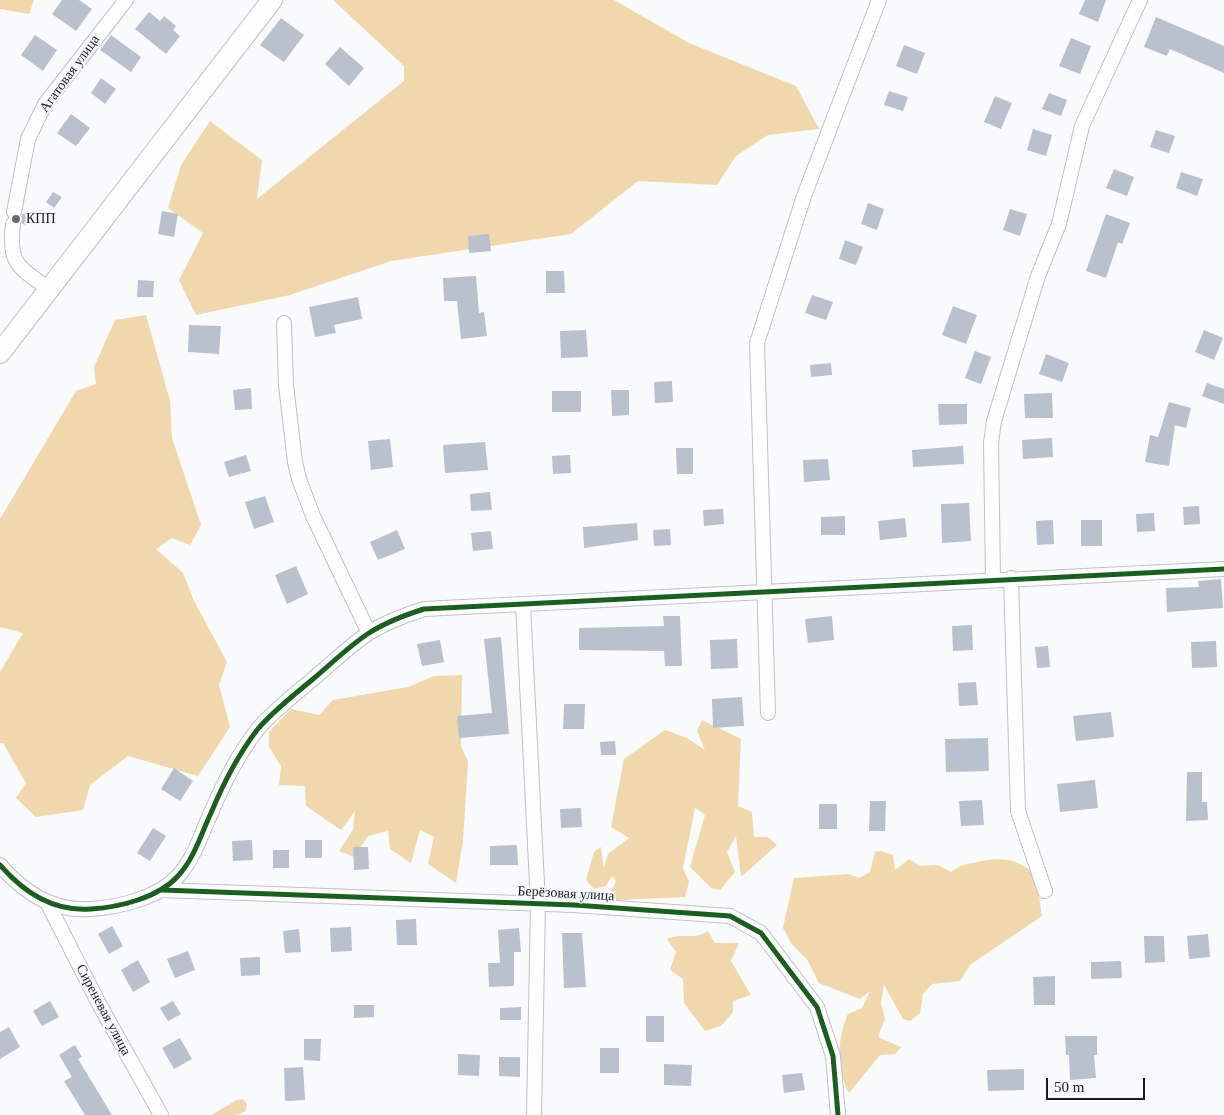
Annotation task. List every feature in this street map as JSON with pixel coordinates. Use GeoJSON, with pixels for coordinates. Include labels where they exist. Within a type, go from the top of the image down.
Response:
{"type":"FeatureCollection","features":[{"type":"Feature","properties":{"kind":"street","name":"Агатовая улица"},"geometry":{"type":"LineString","coordinates":[[49,289],[22,269],[13,257],[11,243],[28,138],[45,104],[126,0]]}},
{"type":"Feature","properties":{"kind":"street"},"geometry":{"type":"LineString","coordinates":[[0,354],[272,0]]}},
{"type":"Feature","properties":{"kind":"street"},"geometry":{"type":"LineString","coordinates":[[768,713],[757,343],[804,196],[879,0]]}},
{"type":"Feature","properties":{"kind":"street"},"geometry":{"type":"LineString","coordinates":[[993,579],[991,443],[994,421],[1038,276],[1058,224],[1082,126],[1140,0]]}},
{"type":"Feature","properties":{"kind":"street"},"geometry":{"type":"LineString","coordinates":[[284,323],[286,385],[295,462],[299,479],[313,516],[369,633]]}},
{"type":"Feature","properties":{"kind":"street"},"geometry":{"type":"LineString","coordinates":[[0,865],[22,887],[48,904],[78,910],[113,908],[162,890],[178,876],[195,851],[228,776],[240,754],[258,729],[284,704],[369,633],[401,617],[424,609],[1224,568]]}},
{"type":"Feature","properties":{"kind":"street"},"geometry":{"type":"LineString","coordinates":[[1011,578],[1018,811],[1045,891]]}},
{"type":"Feature","properties":{"kind":"street"},"geometry":{"type":"LineString","coordinates":[[523,604],[538,904],[534,1115]]}},
{"type":"Feature","properties":{"kind":"street","name":"Берёзовая улица"},"geometry":{"type":"LineString","coordinates":[[162,890],[538,904],[730,916],[761,933],[817,1007],[832,1056],[838,1115]]}},
{"type":"Feature","properties":{"kind":"street","name":"Сиреневая улица"},"geometry":{"type":"LineString","coordinates":[[48,904],[102,1011],[161,1115]]}},
{"type":"Feature","properties":{"kind":"shaded area"},"geometry":{"type":"Polygon","coordinates":[[[0,0],[34,0],[29,14],[0,9],[0,0]]]}},
{"type":"Feature","properties":{"kind":"shaded area"},"geometry":{"type":"Polygon","coordinates":[[[333,0],[614,0],[689,43],[796,86],[819,129],[768,135],[736,156],[717,185],[638,181],[571,234],[391,261],[290,295],[196,315],[179,280],[203,233],[168,208],[181,165],[210,121],[262,160],[257,199],[404,81],[404,66],[333,0]]]}},
{"type":"Feature","properties":{"kind":"shaded area"},"geometry":{"type":"Polygon","coordinates":[[[146,315],[170,401],[172,438],[201,525],[190,545],[172,538],[156,549],[183,573],[194,601],[227,662],[219,685],[230,727],[198,776],[128,756],[90,785],[83,810],[36,817],[16,798],[26,783],[3,743],[0,743],[0,672],[23,633],[0,627],[0,519],[76,391],[96,384],[94,367],[115,320],[146,315]]]}},
{"type":"Feature","properties":{"kind":"shaded area"},"geometry":{"type":"Polygon","coordinates":[[[462,675],[461,746],[468,761],[463,841],[456,883],[428,864],[434,837],[420,830],[411,863],[390,849],[388,831],[368,836],[354,857],[339,851],[353,830],[355,811],[341,830],[306,806],[305,786],[279,785],[281,766],[269,747],[269,732],[291,709],[319,715],[333,700],[408,687],[434,676],[462,675]]]}},
{"type":"Feature","properties":{"kind":"shaded area"},"geometry":{"type":"Polygon","coordinates":[[[702,720],[741,739],[738,806],[752,812],[754,837],[768,837],[777,845],[741,877],[736,836],[727,852],[735,872],[720,890],[711,888],[690,867],[705,815],[695,808],[683,868],[689,882],[685,897],[617,900],[610,894],[616,881],[612,876],[606,886],[594,889],[586,880],[594,852],[601,847],[604,869],[608,854],[629,838],[611,827],[624,759],[665,730],[687,738],[705,750],[697,731],[702,720]]]}},
{"type":"Feature","properties":{"kind":"shaded area"},"geometry":{"type":"Polygon","coordinates":[[[881,851],[893,855],[895,870],[909,859],[920,866],[938,865],[951,872],[963,865],[986,860],[1001,859],[1015,862],[1036,875],[1042,916],[970,965],[960,981],[932,984],[923,994],[920,1013],[910,1021],[903,1019],[884,985],[881,1003],[885,1019],[878,1037],[901,1047],[895,1054],[880,1055],[849,1093],[842,1074],[839,1054],[844,1024],[848,1014],[862,1008],[870,991],[860,999],[819,983],[808,961],[791,943],[783,928],[794,878],[849,874],[859,878],[870,872],[875,852],[881,851]]]}},
{"type":"Feature","properties":{"kind":"shaded area"},"geometry":{"type":"Polygon","coordinates":[[[708,931],[715,943],[739,943],[731,961],[751,995],[733,1001],[733,1012],[721,1026],[705,1031],[684,1003],[683,979],[670,970],[676,952],[667,939],[678,936],[693,936],[708,931]]]}},
{"type":"Feature","properties":{"kind":"shaded area"},"geometry":{"type":"Polygon","coordinates":[[[243,1099],[247,1104],[246,1111],[237,1115],[211,1115],[237,1100],[243,1099]]]}},
{"type":"Feature","properties":{"kind":"building"},"geometry":{"type":"Polygon","coordinates":[[[62,0],[79,0],[92,9],[76,31],[52,14],[62,0]]]}},
{"type":"Feature","properties":{"kind":"building"},"geometry":{"type":"Polygon","coordinates":[[[1085,0],[1106,0],[1098,22],[1079,14],[1085,0]]]}},
{"type":"Feature","properties":{"kind":"building"},"geometry":{"type":"Polygon","coordinates":[[[149,12],[160,21],[164,16],[176,26],[173,30],[180,36],[166,54],[135,29],[149,12]]]}},
{"type":"Feature","properties":{"kind":"building"},"geometry":{"type":"Polygon","coordinates":[[[1156,17],[1224,46],[1224,73],[1170,49],[1167,56],[1144,47],[1156,17]]]}},
{"type":"Feature","properties":{"kind":"building"},"geometry":{"type":"Polygon","coordinates":[[[281,18],[304,35],[284,62],[260,45],[281,18]]]}},
{"type":"Feature","properties":{"kind":"building"},"geometry":{"type":"Polygon","coordinates":[[[35,35],[57,50],[43,71],[21,55],[35,35]]]}},
{"type":"Feature","properties":{"kind":"building"},"geometry":{"type":"Polygon","coordinates":[[[111,35],[141,57],[131,72],[100,50],[111,35]]]}},
{"type":"Feature","properties":{"kind":"building"},"geometry":{"type":"Polygon","coordinates":[[[1071,38],[1091,46],[1080,74],[1059,66],[1071,38]]]}},
{"type":"Feature","properties":{"kind":"building"},"geometry":{"type":"Polygon","coordinates":[[[904,45],[925,53],[917,74],[896,66],[904,45]]]}},
{"type":"Feature","properties":{"kind":"building"},"geometry":{"type":"Polygon","coordinates":[[[340,47],[364,68],[349,86],[325,64],[340,47]]]}},
{"type":"Feature","properties":{"kind":"building"},"geometry":{"type":"Polygon","coordinates":[[[101,78],[116,89],[105,104],[91,93],[101,78]]]}},
{"type":"Feature","properties":{"kind":"building"},"geometry":{"type":"Polygon","coordinates":[[[889,91],[908,97],[903,111],[884,105],[889,91]]]}},
{"type":"Feature","properties":{"kind":"building"},"geometry":{"type":"Polygon","coordinates":[[[1049,93],[1067,100],[1061,116],[1042,109],[1049,93]]]}},
{"type":"Feature","properties":{"kind":"building"},"geometry":{"type":"Polygon","coordinates":[[[995,96],[1012,103],[1001,129],[984,122],[995,96]]]}},
{"type":"Feature","properties":{"kind":"building"},"geometry":{"type":"Polygon","coordinates":[[[71,114],[90,128],[76,146],[57,133],[71,114]]]}},
{"type":"Feature","properties":{"kind":"building"},"geometry":{"type":"Polygon","coordinates":[[[1033,129],[1052,135],[1046,156],[1027,150],[1033,129]]]}},
{"type":"Feature","properties":{"kind":"building"},"geometry":{"type":"Polygon","coordinates":[[[1156,130],[1175,136],[1169,153],[1150,147],[1156,130]]]}},
{"type":"Feature","properties":{"kind":"building"},"geometry":{"type":"Polygon","coordinates":[[[1114,169],[1134,177],[1127,196],[1106,188],[1114,169]]]}},
{"type":"Feature","properties":{"kind":"building"},"geometry":{"type":"Polygon","coordinates":[[[1181,172],[1203,179],[1197,196],[1176,188],[1181,172]]]}},
{"type":"Feature","properties":{"kind":"building"},"geometry":{"type":"Polygon","coordinates":[[[53,192],[62,197],[54,208],[46,202],[53,192]]]}},
{"type":"Feature","properties":{"kind":"building"},"geometry":{"type":"Polygon","coordinates":[[[868,203],[884,209],[877,230],[861,224],[868,203]]]}},
{"type":"Feature","properties":{"kind":"building"},"geometry":{"type":"Polygon","coordinates":[[[1010,209],[1027,214],[1020,236],[1003,230],[1010,209]]]}},
{"type":"Feature","properties":{"kind":"building"},"geometry":{"type":"Polygon","coordinates":[[[162,211],[178,214],[174,237],[158,234],[162,211]]]}},
{"type":"Feature","properties":{"kind":"building"},"geometry":{"type":"Polygon","coordinates":[[[24,213],[28,213],[32,219],[28,225],[24,225],[20,221],[20,217],[24,213]]]}},
{"type":"Feature","properties":{"kind":"building"},"geometry":{"type":"Polygon","coordinates":[[[1106,214],[1130,223],[1122,244],[1118,242],[1106,278],[1086,271],[1106,214]]]}},
{"type":"Feature","properties":{"kind":"building"},"geometry":{"type":"Polygon","coordinates":[[[489,234],[491,251],[469,253],[468,236],[489,234]]]}},
{"type":"Feature","properties":{"kind":"building"},"geometry":{"type":"Polygon","coordinates":[[[845,240],[863,247],[856,265],[839,259],[845,240]]]}},
{"type":"Feature","properties":{"kind":"building"},"geometry":{"type":"Polygon","coordinates":[[[546,271],[564,271],[565,293],[546,293],[546,271]]]}},
{"type":"Feature","properties":{"kind":"building"},"geometry":{"type":"Polygon","coordinates":[[[476,276],[479,313],[484,312],[487,336],[461,339],[457,301],[444,301],[443,278],[476,276]]]}},
{"type":"Feature","properties":{"kind":"building"},"geometry":{"type":"Polygon","coordinates":[[[138,280],[154,281],[153,297],[137,297],[138,280]]]}},
{"type":"Feature","properties":{"kind":"building"},"geometry":{"type":"Polygon","coordinates":[[[812,295],[833,302],[826,320],[805,313],[812,295]]]}},
{"type":"Feature","properties":{"kind":"building"},"geometry":{"type":"Polygon","coordinates":[[[358,297],[362,319],[334,325],[336,333],[315,337],[309,307],[358,297]]]}},
{"type":"Feature","properties":{"kind":"building"},"geometry":{"type":"Polygon","coordinates":[[[953,306],[977,315],[966,344],[942,335],[953,306]]]}},
{"type":"Feature","properties":{"kind":"building"},"geometry":{"type":"Polygon","coordinates":[[[189,325],[221,326],[219,354],[188,352],[189,325]]]}},
{"type":"Feature","properties":{"kind":"building"},"geometry":{"type":"Polygon","coordinates":[[[586,330],[588,357],[561,358],[560,331],[586,330]]]}},
{"type":"Feature","properties":{"kind":"building"},"geometry":{"type":"Polygon","coordinates":[[[1204,330],[1223,338],[1214,360],[1195,352],[1204,330]]]}},
{"type":"Feature","properties":{"kind":"building"},"geometry":{"type":"Polygon","coordinates":[[[975,351],[991,357],[981,384],[965,378],[975,351]]]}},
{"type":"Feature","properties":{"kind":"building"},"geometry":{"type":"Polygon","coordinates":[[[1046,354],[1069,363],[1062,382],[1039,374],[1046,354]]]}},
{"type":"Feature","properties":{"kind":"building"},"geometry":{"type":"Polygon","coordinates":[[[831,363],[832,375],[811,377],[810,365],[831,363]]]}},
{"type":"Feature","properties":{"kind":"building"},"geometry":{"type":"Polygon","coordinates":[[[672,381],[673,402],[655,403],[654,382],[672,381]]]}},
{"type":"Feature","properties":{"kind":"building"},"geometry":{"type":"Polygon","coordinates":[[[1207,383],[1224,389],[1224,404],[1202,396],[1207,383]]]}},
{"type":"Feature","properties":{"kind":"building"},"geometry":{"type":"Polygon","coordinates":[[[251,388],[252,409],[235,410],[233,390],[251,388]]]}},
{"type":"Feature","properties":{"kind":"building"},"geometry":{"type":"Polygon","coordinates":[[[611,390],[629,390],[629,415],[612,416],[611,390]]]}},
{"type":"Feature","properties":{"kind":"building"},"geometry":{"type":"Polygon","coordinates":[[[552,391],[581,391],[581,412],[552,412],[552,391]]]}},
{"type":"Feature","properties":{"kind":"building"},"geometry":{"type":"Polygon","coordinates":[[[1052,393],[1053,418],[1025,418],[1024,394],[1052,393]]]}},
{"type":"Feature","properties":{"kind":"building"},"geometry":{"type":"Polygon","coordinates":[[[1169,402],[1191,408],[1186,428],[1175,425],[1169,466],[1145,462],[1150,435],[1158,437],[1169,402]]]}},
{"type":"Feature","properties":{"kind":"building"},"geometry":{"type":"Polygon","coordinates":[[[938,404],[967,404],[967,424],[939,425],[938,404]]]}},
{"type":"Feature","properties":{"kind":"building"},"geometry":{"type":"Polygon","coordinates":[[[1052,438],[1053,457],[1023,459],[1022,440],[1052,438]]]}},
{"type":"Feature","properties":{"kind":"building"},"geometry":{"type":"Polygon","coordinates":[[[390,439],[393,467],[371,470],[368,441],[390,439]]]}},
{"type":"Feature","properties":{"kind":"building"},"geometry":{"type":"Polygon","coordinates":[[[485,442],[488,470],[445,473],[443,445],[485,442]]]}},
{"type":"Feature","properties":{"kind":"building"},"geometry":{"type":"Polygon","coordinates":[[[963,446],[964,464],[913,467],[912,450],[963,446]]]}},
{"type":"Feature","properties":{"kind":"building"},"geometry":{"type":"Polygon","coordinates":[[[676,448],[693,448],[693,474],[677,474],[676,448]]]}},
{"type":"Feature","properties":{"kind":"building"},"geometry":{"type":"Polygon","coordinates":[[[246,455],[251,471],[229,477],[224,462],[246,455]]]}},
{"type":"Feature","properties":{"kind":"building"},"geometry":{"type":"Polygon","coordinates":[[[570,455],[571,473],[553,474],[552,456],[570,455]]]}},
{"type":"Feature","properties":{"kind":"building"},"geometry":{"type":"Polygon","coordinates":[[[828,459],[830,480],[804,482],[803,460],[828,459]]]}},
{"type":"Feature","properties":{"kind":"building"},"geometry":{"type":"Polygon","coordinates":[[[490,492],[492,510],[471,511],[470,494],[490,492]]]}},
{"type":"Feature","properties":{"kind":"building"},"geometry":{"type":"Polygon","coordinates":[[[265,496],[274,522],[254,529],[245,502],[265,496]]]}},
{"type":"Feature","properties":{"kind":"building"},"geometry":{"type":"Polygon","coordinates":[[[969,503],[971,541],[942,543],[941,504],[969,503]]]}},
{"type":"Feature","properties":{"kind":"building"},"geometry":{"type":"Polygon","coordinates":[[[1199,506],[1200,524],[1184,525],[1183,507],[1199,506]]]}},
{"type":"Feature","properties":{"kind":"building"},"geometry":{"type":"Polygon","coordinates":[[[723,509],[724,524],[704,526],[703,510],[723,509]]]}},
{"type":"Feature","properties":{"kind":"building"},"geometry":{"type":"Polygon","coordinates":[[[1154,513],[1155,531],[1137,532],[1136,514],[1154,513]]]}},
{"type":"Feature","properties":{"kind":"building"},"geometry":{"type":"Polygon","coordinates":[[[845,516],[845,535],[821,535],[821,517],[845,516]]]}},
{"type":"Feature","properties":{"kind":"building"},"geometry":{"type":"Polygon","coordinates":[[[905,518],[907,537],[880,540],[878,521],[905,518]]]}},
{"type":"Feature","properties":{"kind":"building"},"geometry":{"type":"Polygon","coordinates":[[[1053,520],[1054,544],[1037,545],[1036,521],[1053,520]]]}},
{"type":"Feature","properties":{"kind":"building"},"geometry":{"type":"Polygon","coordinates":[[[1081,520],[1102,520],[1102,546],[1081,546],[1081,520]]]}},
{"type":"Feature","properties":{"kind":"building"},"geometry":{"type":"Polygon","coordinates":[[[637,523],[638,540],[584,548],[583,527],[637,523]]]}},
{"type":"Feature","properties":{"kind":"building"},"geometry":{"type":"Polygon","coordinates":[[[670,529],[671,545],[654,546],[653,530],[670,529]]]}},
{"type":"Feature","properties":{"kind":"building"},"geometry":{"type":"Polygon","coordinates":[[[397,530],[405,549],[378,560],[370,542],[397,530]]]}},
{"type":"Feature","properties":{"kind":"building"},"geometry":{"type":"Polygon","coordinates":[[[491,531],[493,549],[473,551],[471,533],[491,531]]]}},
{"type":"Feature","properties":{"kind":"building"},"geometry":{"type":"Polygon","coordinates":[[[296,566],[308,594],[287,604],[275,575],[296,566]]]}},
{"type":"Feature","properties":{"kind":"building"},"geometry":{"type":"Polygon","coordinates":[[[1221,579],[1223,608],[1167,612],[1166,588],[1199,587],[1198,581],[1221,579]]]}},
{"type":"Feature","properties":{"kind":"building"},"geometry":{"type":"Polygon","coordinates":[[[663,616],[680,616],[682,666],[665,666],[664,651],[579,650],[579,628],[664,626],[663,616]]]}},
{"type":"Feature","properties":{"kind":"building"},"geometry":{"type":"Polygon","coordinates":[[[832,616],[834,640],[808,643],[805,619],[832,616]]]}},
{"type":"Feature","properties":{"kind":"building"},"geometry":{"type":"Polygon","coordinates":[[[972,625],[973,650],[953,651],[952,626],[972,625]]]}},
{"type":"Feature","properties":{"kind":"building"},"geometry":{"type":"Polygon","coordinates":[[[501,637],[509,734],[459,738],[457,716],[492,713],[484,639],[501,637]]]}},
{"type":"Feature","properties":{"kind":"building"},"geometry":{"type":"Polygon","coordinates":[[[737,639],[738,668],[711,669],[710,640],[737,639]]]}},
{"type":"Feature","properties":{"kind":"building"},"geometry":{"type":"Polygon","coordinates":[[[440,640],[444,662],[422,666],[417,644],[440,640]]]}},
{"type":"Feature","properties":{"kind":"building"},"geometry":{"type":"Polygon","coordinates":[[[1216,641],[1217,667],[1192,668],[1191,642],[1216,641]]]}},
{"type":"Feature","properties":{"kind":"building"},"geometry":{"type":"Polygon","coordinates":[[[1048,646],[1050,667],[1037,668],[1035,647],[1048,646]]]}},
{"type":"Feature","properties":{"kind":"building"},"geometry":{"type":"Polygon","coordinates":[[[976,682],[978,705],[959,706],[958,683],[976,682]]]}},
{"type":"Feature","properties":{"kind":"building"},"geometry":{"type":"Polygon","coordinates":[[[742,697],[744,726],[713,728],[712,699],[742,697]]]}},
{"type":"Feature","properties":{"kind":"building"},"geometry":{"type":"Polygon","coordinates":[[[564,704],[585,704],[584,729],[563,729],[564,704]]]}},
{"type":"Feature","properties":{"kind":"building"},"geometry":{"type":"Polygon","coordinates":[[[1111,712],[1114,737],[1076,741],[1073,716],[1111,712]]]}},
{"type":"Feature","properties":{"kind":"building"},"geometry":{"type":"Polygon","coordinates":[[[988,738],[989,771],[946,772],[945,739],[988,738]]]}},
{"type":"Feature","properties":{"kind":"building"},"geometry":{"type":"Polygon","coordinates":[[[615,741],[616,755],[601,755],[600,742],[615,741]]]}},
{"type":"Feature","properties":{"kind":"building"},"geometry":{"type":"Polygon","coordinates":[[[174,768],[193,781],[180,801],[161,789],[174,768]]]}},
{"type":"Feature","properties":{"kind":"building"},"geometry":{"type":"Polygon","coordinates":[[[1187,772],[1202,772],[1202,802],[1207,802],[1208,820],[1186,821],[1187,772]]]}},
{"type":"Feature","properties":{"kind":"building"},"geometry":{"type":"Polygon","coordinates":[[[1095,780],[1098,808],[1060,812],[1057,784],[1095,780]]]}},
{"type":"Feature","properties":{"kind":"building"},"geometry":{"type":"Polygon","coordinates":[[[982,800],[984,825],[961,826],[959,801],[982,800]]]}},
{"type":"Feature","properties":{"kind":"building"},"geometry":{"type":"Polygon","coordinates":[[[870,801],[886,801],[885,831],[869,831],[870,801]]]}},
{"type":"Feature","properties":{"kind":"building"},"geometry":{"type":"Polygon","coordinates":[[[819,804],[837,804],[837,829],[819,829],[819,804]]]}},
{"type":"Feature","properties":{"kind":"building"},"geometry":{"type":"Polygon","coordinates":[[[581,808],[582,827],[561,828],[560,809],[581,808]]]}},
{"type":"Feature","properties":{"kind":"building"},"geometry":{"type":"Polygon","coordinates":[[[153,828],[166,836],[150,861],[137,853],[153,828]]]}},
{"type":"Feature","properties":{"kind":"building"},"geometry":{"type":"Polygon","coordinates":[[[252,840],[253,860],[233,861],[232,841],[252,840]]]}},
{"type":"Feature","properties":{"kind":"building"},"geometry":{"type":"Polygon","coordinates":[[[305,840],[322,840],[322,858],[305,858],[305,840]]]}},
{"type":"Feature","properties":{"kind":"building"},"geometry":{"type":"Polygon","coordinates":[[[517,845],[518,865],[490,865],[490,846],[517,845]]]}},
{"type":"Feature","properties":{"kind":"building"},"geometry":{"type":"Polygon","coordinates":[[[353,847],[368,847],[369,869],[354,870],[353,847]]]}},
{"type":"Feature","properties":{"kind":"building"},"geometry":{"type":"Polygon","coordinates":[[[273,850],[289,850],[289,868],[273,868],[273,850]]]}},
{"type":"Feature","properties":{"kind":"building"},"geometry":{"type":"Polygon","coordinates":[[[416,919],[417,945],[397,945],[396,920],[416,919]]]}},
{"type":"Feature","properties":{"kind":"building"},"geometry":{"type":"Polygon","coordinates":[[[112,926],[123,946],[109,954],[98,934],[112,926]]]}},
{"type":"Feature","properties":{"kind":"building"},"geometry":{"type":"Polygon","coordinates":[[[351,927],[352,951],[331,952],[330,928],[351,927]]]}},
{"type":"Feature","properties":{"kind":"building"},"geometry":{"type":"Polygon","coordinates":[[[519,928],[521,952],[514,952],[514,986],[489,987],[488,963],[500,963],[498,930],[519,928]]]}},
{"type":"Feature","properties":{"kind":"building"},"geometry":{"type":"Polygon","coordinates":[[[299,929],[301,952],[285,953],[283,931],[299,929]]]}},
{"type":"Feature","properties":{"kind":"building"},"geometry":{"type":"Polygon","coordinates":[[[562,933],[582,933],[586,987],[564,988],[562,933]]]}},
{"type":"Feature","properties":{"kind":"building"},"geometry":{"type":"Polygon","coordinates":[[[1208,934],[1210,957],[1189,959],[1187,936],[1208,934]]]}},
{"type":"Feature","properties":{"kind":"building"},"geometry":{"type":"Polygon","coordinates":[[[1144,936],[1164,936],[1165,962],[1145,963],[1144,936]]]}},
{"type":"Feature","properties":{"kind":"building"},"geometry":{"type":"Polygon","coordinates":[[[188,951],[195,970],[175,978],[167,959],[188,951]]]}},
{"type":"Feature","properties":{"kind":"building"},"geometry":{"type":"Polygon","coordinates":[[[260,957],[260,975],[241,976],[240,958],[260,957]]]}},
{"type":"Feature","properties":{"kind":"building"},"geometry":{"type":"Polygon","coordinates":[[[138,960],[150,982],[133,992],[121,970],[138,960]]]}},
{"type":"Feature","properties":{"kind":"building"},"geometry":{"type":"Polygon","coordinates":[[[1121,961],[1122,978],[1091,979],[1091,962],[1121,961]]]}},
{"type":"Feature","properties":{"kind":"building"},"geometry":{"type":"Polygon","coordinates":[[[1055,976],[1055,1005],[1034,1005],[1033,977],[1055,976]]]}},
{"type":"Feature","properties":{"kind":"building"},"geometry":{"type":"Polygon","coordinates":[[[50,1001],[59,1017],[42,1026],[33,1011],[50,1001]]]}},
{"type":"Feature","properties":{"kind":"building"},"geometry":{"type":"Polygon","coordinates":[[[173,1001],[181,1014],[168,1021],[160,1008],[173,1001]]]}},
{"type":"Feature","properties":{"kind":"building"},"geometry":{"type":"Polygon","coordinates":[[[354,1005],[374,1005],[374,1017],[354,1018],[354,1005]]]}},
{"type":"Feature","properties":{"kind":"building"},"geometry":{"type":"Polygon","coordinates":[[[521,1007],[521,1020],[500,1020],[500,1008],[521,1007]]]}},
{"type":"Feature","properties":{"kind":"building"},"geometry":{"type":"Polygon","coordinates":[[[646,1016],[664,1016],[664,1042],[646,1042],[646,1016]]]}},
{"type":"Feature","properties":{"kind":"building"},"geometry":{"type":"Polygon","coordinates":[[[9,1027],[20,1047],[0,1059],[0,1032],[9,1027]]]}},
{"type":"Feature","properties":{"kind":"building"},"geometry":{"type":"Polygon","coordinates":[[[1065,1036],[1097,1036],[1097,1055],[1094,1055],[1096,1078],[1070,1080],[1069,1055],[1066,1055],[1065,1036]]]}},
{"type":"Feature","properties":{"kind":"building"},"geometry":{"type":"Polygon","coordinates":[[[180,1038],[192,1059],[174,1069],[162,1048],[180,1038]]]}},
{"type":"Feature","properties":{"kind":"building"},"geometry":{"type":"Polygon","coordinates":[[[304,1039],[321,1039],[320,1061],[304,1060],[304,1039]]]}},
{"type":"Feature","properties":{"kind":"building"},"geometry":{"type":"Polygon","coordinates":[[[75,1045],[82,1057],[78,1059],[112,1115],[85,1115],[64,1081],[72,1077],[59,1055],[75,1045]]]}},
{"type":"Feature","properties":{"kind":"building"},"geometry":{"type":"Polygon","coordinates":[[[600,1048],[619,1048],[619,1073],[600,1073],[600,1048]]]}},
{"type":"Feature","properties":{"kind":"building"},"geometry":{"type":"Polygon","coordinates":[[[458,1054],[480,1055],[479,1076],[458,1075],[458,1054]]]}},
{"type":"Feature","properties":{"kind":"building"},"geometry":{"type":"Polygon","coordinates":[[[499,1057],[520,1057],[520,1077],[499,1076],[499,1057]]]}},
{"type":"Feature","properties":{"kind":"building"},"geometry":{"type":"Polygon","coordinates":[[[664,1064],[692,1065],[691,1086],[664,1085],[664,1064]]]}},
{"type":"Feature","properties":{"kind":"building"},"geometry":{"type":"Polygon","coordinates":[[[303,1067],[305,1100],[285,1101],[284,1068],[303,1067]]]}},
{"type":"Feature","properties":{"kind":"building"},"geometry":{"type":"Polygon","coordinates":[[[1024,1069],[1024,1090],[988,1091],[987,1070],[1024,1069]]]}},
{"type":"Feature","properties":{"kind":"building"},"geometry":{"type":"Polygon","coordinates":[[[802,1073],[805,1090],[784,1093],[782,1075],[802,1073]]]}},
{"type":"Feature","properties":{"kind":"cycle path"},"geometry":{"type":"LineString","coordinates":[[0,865],[19,884],[40,899],[52,904],[77,909],[114,906],[138,900],[170,884],[184,869],[197,846],[231,770],[243,749],[263,723],[362,638],[389,622],[424,609],[1224,569]]}},
{"type":"Feature","properties":{"kind":"cycle path"},"geometry":{"type":"LineString","coordinates":[[162,890],[574,905],[730,916],[761,933],[817,1007],[833,1056],[838,1115]]}},
{"type":"Feature","properties":{"kind":"place","name":"КПП"},"geometry":{"type":"Point","coordinates":[16,219]}}]}
